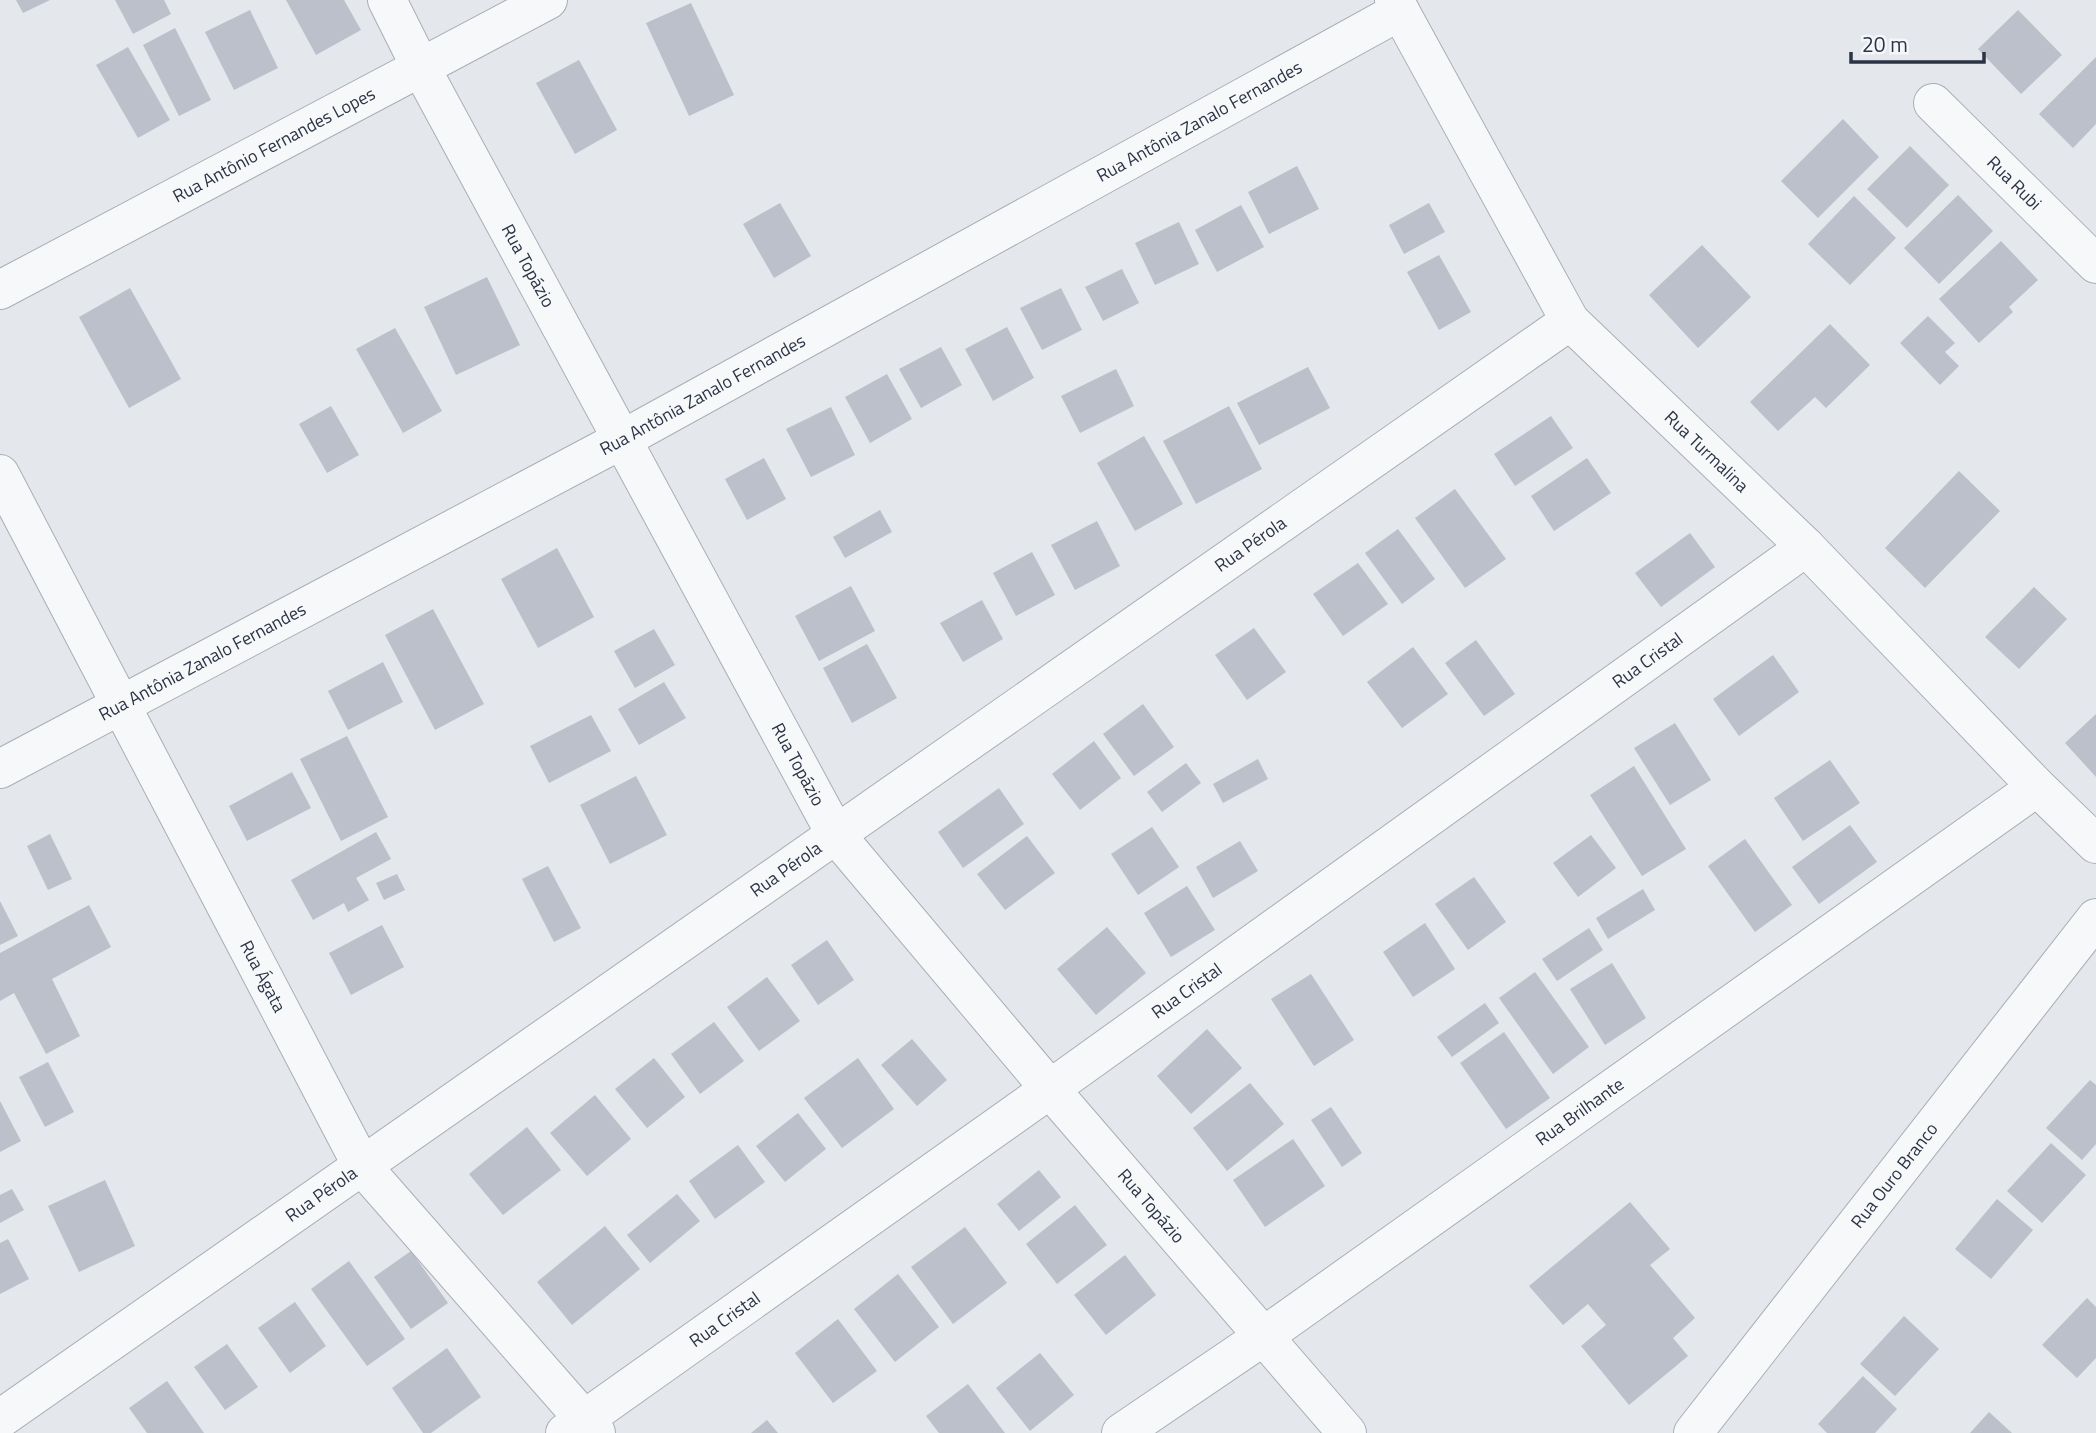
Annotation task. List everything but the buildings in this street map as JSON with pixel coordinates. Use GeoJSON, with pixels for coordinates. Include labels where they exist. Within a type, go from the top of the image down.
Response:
{"type":"FeatureCollection","features":[{"type":"Feature","properties":{"kind":"street","name":"Rua Topázio"},"geometry":{"type":"LineString","coordinates":[[387,0],[421,68],[836,835],[1050,1090],[1347,1433]]}},
{"type":"Feature","properties":{"kind":"street","name":"Rua Antônio Fernandes Lopes"},"geometry":{"type":"LineString","coordinates":[[0,290],[548,0]]}},
{"type":"Feature","properties":{"kind":"street","name":"Rua Turmalina"},"geometry":{"type":"LineString","coordinates":[[1397,6],[1570,321],[1806,547],[2037,787],[2096,844]]}},
{"type":"Feature","properties":{"kind":"street","name":"Rua Antônia Zanalo Fernandes"},"geometry":{"type":"LineString","coordinates":[[0,769],[623,439],[1397,6]]}},
{"type":"Feature","properties":{"kind":"street","name":"Rua Rubi"},"geometry":{"type":"LineString","coordinates":[[1933,103],[2096,264]]}},
{"type":"Feature","properties":{"kind":"street","name":"Rua Pérola"},"geometry":{"type":"LineString","coordinates":[[0,1419],[1570,321]]}},
{"type":"Feature","properties":{"kind":"street","name":"Rua Ágata"},"geometry":{"type":"LineString","coordinates":[[0,474],[362,1166],[582,1429]]}},
{"type":"Feature","properties":{"kind":"street","name":"Rua Cristal"},"geometry":{"type":"LineString","coordinates":[[582,1429],[1806,547]]}},
{"type":"Feature","properties":{"kind":"street","name":"Rua Brilhante"},"geometry":{"type":"LineString","coordinates":[[1121,1433],[1264,1336],[2037,787]]}},
{"type":"Feature","properties":{"kind":"street","name":"Rua Ouro Branco"},"geometry":{"type":"LineString","coordinates":[[1693,1433],[2096,918]]}}]}
